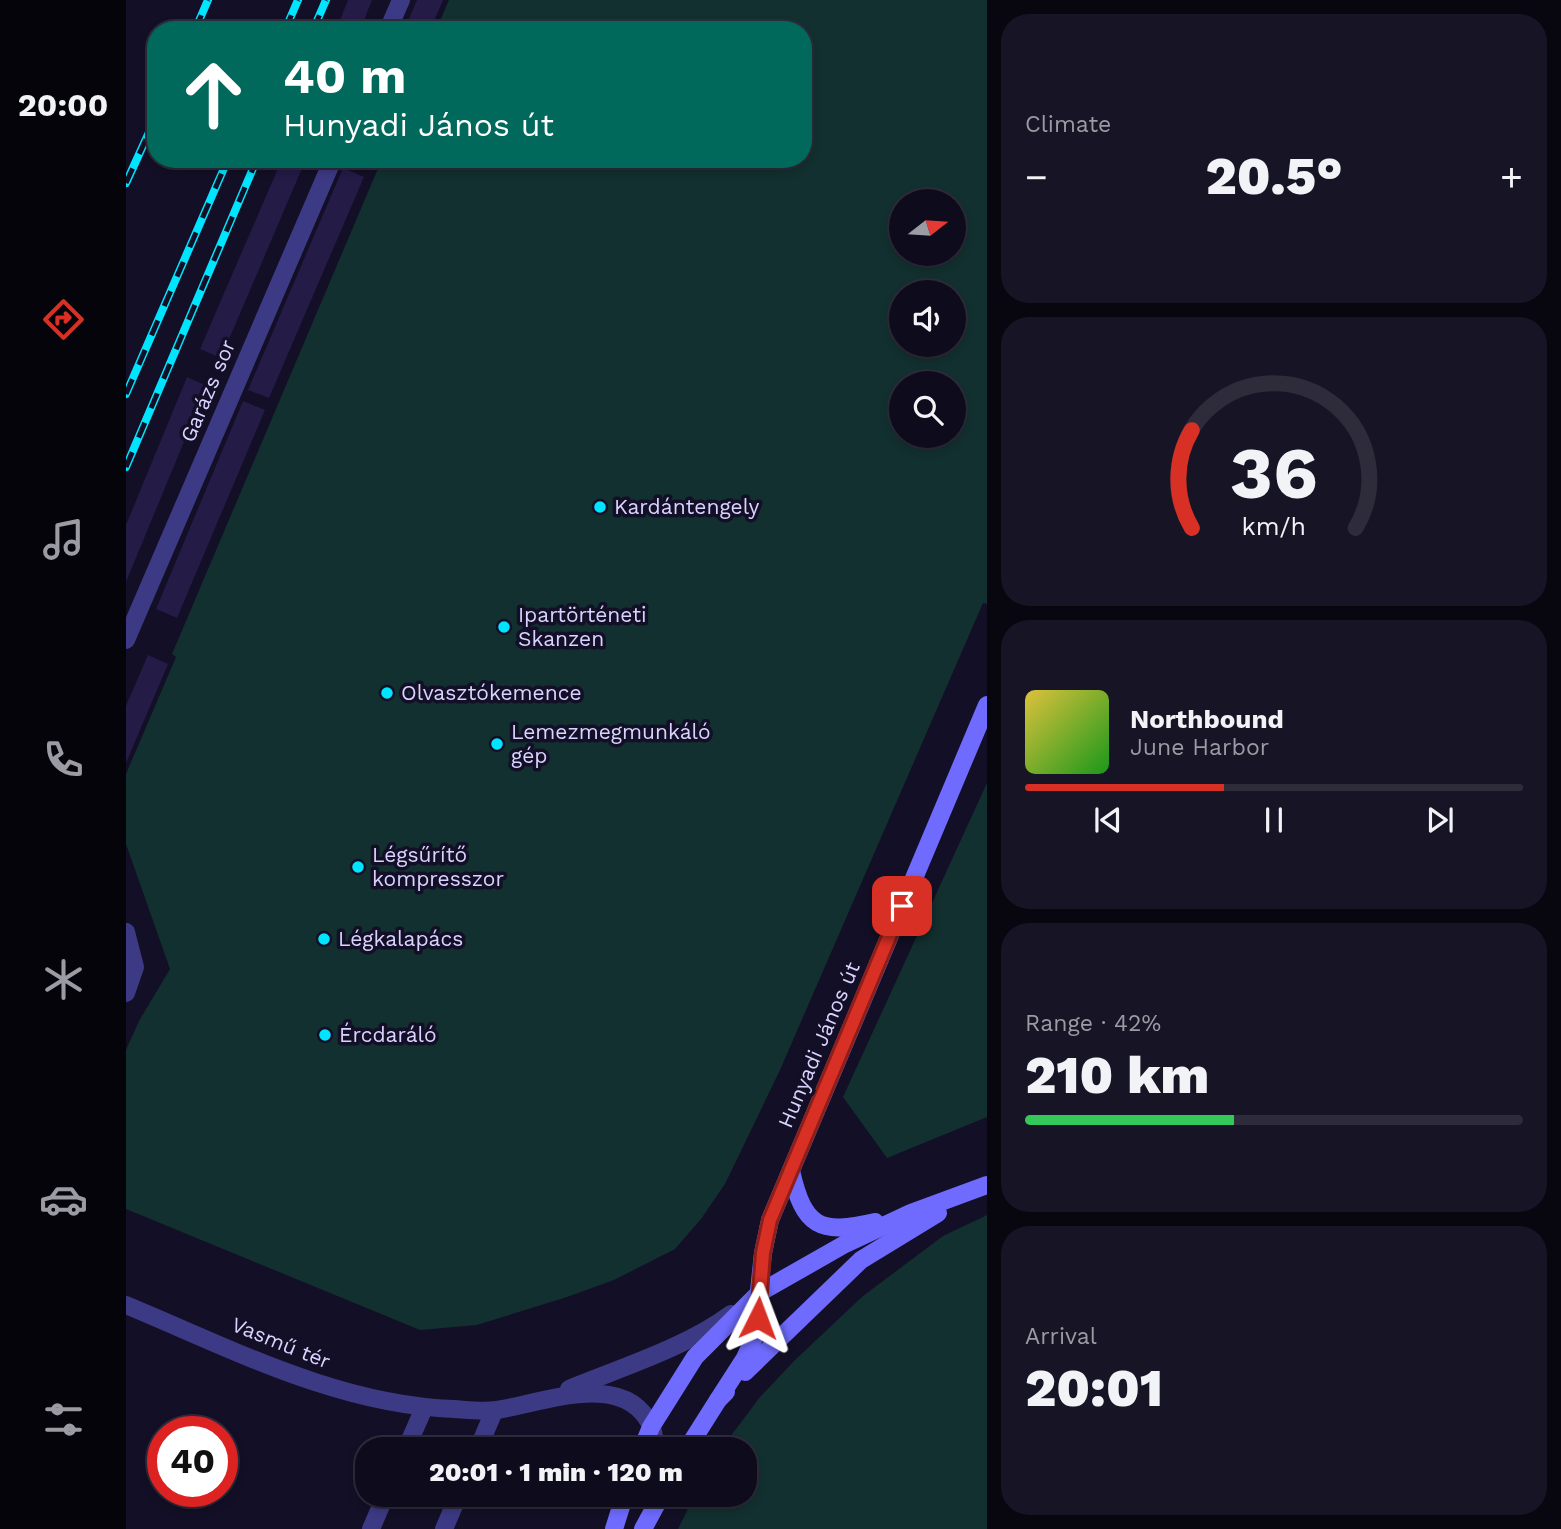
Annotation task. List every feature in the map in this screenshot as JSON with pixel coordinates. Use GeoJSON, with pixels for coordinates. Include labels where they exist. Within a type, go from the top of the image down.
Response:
{"type":"FeatureCollection","features":[{"type":"Feature","properties":{"kind":"street"},"geometry":{"type":"LineString","coordinates":[[392,21],[401,0]]}},
{"type":"Feature","properties":{"kind":"street","name":"Garázs sor"},"geometry":{"type":"LineString","coordinates":[[126,640],[329,168]]}},
{"type":"Feature","properties":{"kind":"street","name":"Hunyadi János út"},"geometry":{"type":"LineString","coordinates":[[759,1293],[770,1220],[987,705]]}},
{"type":"Feature","properties":{"kind":"street"},"geometry":{"type":"LineString","coordinates":[[126,932],[135,967],[126,993]]}},
{"type":"Feature","properties":{"kind":"street"},"geometry":{"type":"LineString","coordinates":[[791,1171],[798,1202],[821,1225],[836,1229],[856,1227],[911,1213]]}},
{"type":"Feature","properties":{"kind":"street"},"geometry":{"type":"LineString","coordinates":[[547,1399],[684,1341],[717,1324],[759,1293],[845,1244],[911,1213],[986,1186]]}},
{"type":"Feature","properties":{"kind":"street"},"geometry":{"type":"LineString","coordinates":[[718,1400],[766,1349],[860,1260],[986,1186]]}},
{"type":"Feature","properties":{"kind":"street"},"geometry":{"type":"LineString","coordinates":[[695,1437],[745,1358],[754,1338],[759,1293]]}},
{"type":"Feature","properties":{"kind":"street"},"geometry":{"type":"LineString","coordinates":[[647,1437],[695,1357],[759,1293]]}},
{"type":"Feature","properties":{"kind":"street","name":"Vasmű tér"},"geometry":{"type":"LineString","coordinates":[[126,1305],[313,1383],[393,1404],[424,1408],[494,1410],[547,1399]]}},
{"type":"Feature","properties":{"kind":"street"},"geometry":{"type":"LineString","coordinates":[[547,1399],[590,1392],[618,1396],[639,1409],[651,1427],[654,1437]]}},
{"type":"Feature","properties":{"kind":"street"},"geometry":{"type":"LineString","coordinates":[[411,1437],[424,1408]]}},
{"type":"Feature","properties":{"kind":"street"},"geometry":{"type":"LineString","coordinates":[[483,1437],[494,1410]]}},
{"type":"Feature","properties":{"kind":"street"},"geometry":{"type":"LineString","coordinates":[[371,1529],[380,1507]]}},
{"type":"Feature","properties":{"kind":"street"},"geometry":{"type":"LineString","coordinates":[[444,1529],[453,1507]]}},
{"type":"Feature","properties":{"kind":"street"},"geometry":{"type":"LineString","coordinates":[[614,1529],[621,1507]]}},
{"type":"Feature","properties":{"kind":"street"},"geometry":{"type":"LineString","coordinates":[[642,1529],[648,1507]]}},
{"type":"Feature","properties":{"kind":"street"},"geometry":{"type":"LineString","coordinates":[[642,1529],[655,1507]]}},
{"type":"Feature","properties":{"kind":"green space"},"geometry":{"type":"Polygon","coordinates":[[[449,0],[987,0],[987,604],[983,603],[780,1070],[725,1184],[701,1219],[675,1249],[614,1280],[567,1297],[477,1325],[420,1330],[126,1209],[126,1050],[139,1021],[170,969],[126,844],[126,774],[176,657],[172,654],[378,168],[812,168],[812,21],[440,21],[449,0]]]}},
{"type":"Feature","properties":{"kind":"green space"},"geometry":{"type":"Polygon","coordinates":[[[987,783],[987,1117],[887,1158],[843,1097],[987,783]]]}},
{"type":"Feature","properties":{"kind":"green space"},"geometry":{"type":"Polygon","coordinates":[[[987,1215],[987,1529],[678,1529],[689,1507],[757,1507],[757,1437],[730,1437],[760,1397],[795,1360],[863,1296],[943,1236],[987,1215]]]}},
{"type":"Feature","properties":{"kind":"building"},"geometry":{"type":"Polygon","coordinates":[[[348,0],[372,0],[364,21],[340,21],[348,0]]]}},
{"type":"Feature","properties":{"kind":"building"},"geometry":{"type":"Polygon","coordinates":[[[417,0],[443,0],[434,21],[408,21],[417,0]]]}},
{"type":"Feature","properties":{"kind":"building"},"geometry":{"type":"Polygon","coordinates":[[[278,168],[302,168],[221,358],[200,349],[278,168]]]}},
{"type":"Feature","properties":{"kind":"building"},"geometry":{"type":"Polygon","coordinates":[[[343,168],[364,177],[269,398],[248,390],[343,168]]]}},
{"type":"Feature","properties":{"kind":"building"},"geometry":{"type":"Polygon","coordinates":[[[187,377],[207,386],[126,582],[126,525],[187,377]]]}},
{"type":"Feature","properties":{"kind":"building"},"geometry":{"type":"Polygon","coordinates":[[[243,401],[265,410],[177,618],[156,609],[243,401]]]}},
{"type":"Feature","properties":{"kind":"building"},"geometry":{"type":"Polygon","coordinates":[[[148,655],[168,664],[126,763],[126,706],[148,655]]]}},
{"type":"Feature","properties":{"kind":"railway"},"geometry":{"type":"LineString","coordinates":[[199,21],[208,0]]}},
{"type":"Feature","properties":{"kind":"railway"},"geometry":{"type":"LineString","coordinates":[[289,21],[298,0]]}},
{"type":"Feature","properties":{"kind":"railway"},"geometry":{"type":"LineString","coordinates":[[317,21],[326,0]]}},
{"type":"Feature","properties":{"kind":"railway"},"geometry":{"type":"LineString","coordinates":[[126,183],[147,137]]}},
{"type":"Feature","properties":{"kind":"railway"},"geometry":{"type":"LineString","coordinates":[[126,394],[224,168]]}},
{"type":"Feature","properties":{"kind":"railway"},"geometry":{"type":"LineString","coordinates":[[126,467],[253,168]]}},
{"type":"Feature","properties":{"kind":"place","name":"Kardántengely"},"geometry":{"type":"Point","coordinates":[600,507]}},
{"type":"Feature","properties":{"kind":"place","name":"Ipartörténeti Skanzen"},"geometry":{"type":"Point","coordinates":[504,627]}},
{"type":"Feature","properties":{"kind":"place","name":"Olvasztókemence"},"geometry":{"type":"Point","coordinates":[387,693]}},
{"type":"Feature","properties":{"kind":"place","name":"Lemezmegmunkáló gép"},"geometry":{"type":"Point","coordinates":[497,744]}},
{"type":"Feature","properties":{"kind":"place","name":"Légsűrítő kompresszor"},"geometry":{"type":"Point","coordinates":[358,867]}},
{"type":"Feature","properties":{"kind":"place","name":"Légkalapács"},"geometry":{"type":"Point","coordinates":[324,939]}},
{"type":"Feature","properties":{"kind":"place","name":"Ércdaráló"},"geometry":{"type":"Point","coordinates":[325,1035]}},
{"type":"Feature","properties":{"kind":"route"},"geometry":{"type":"LineString","coordinates":[[758,1318],[763,1253],[770,1220],[902,906]]}}]}
